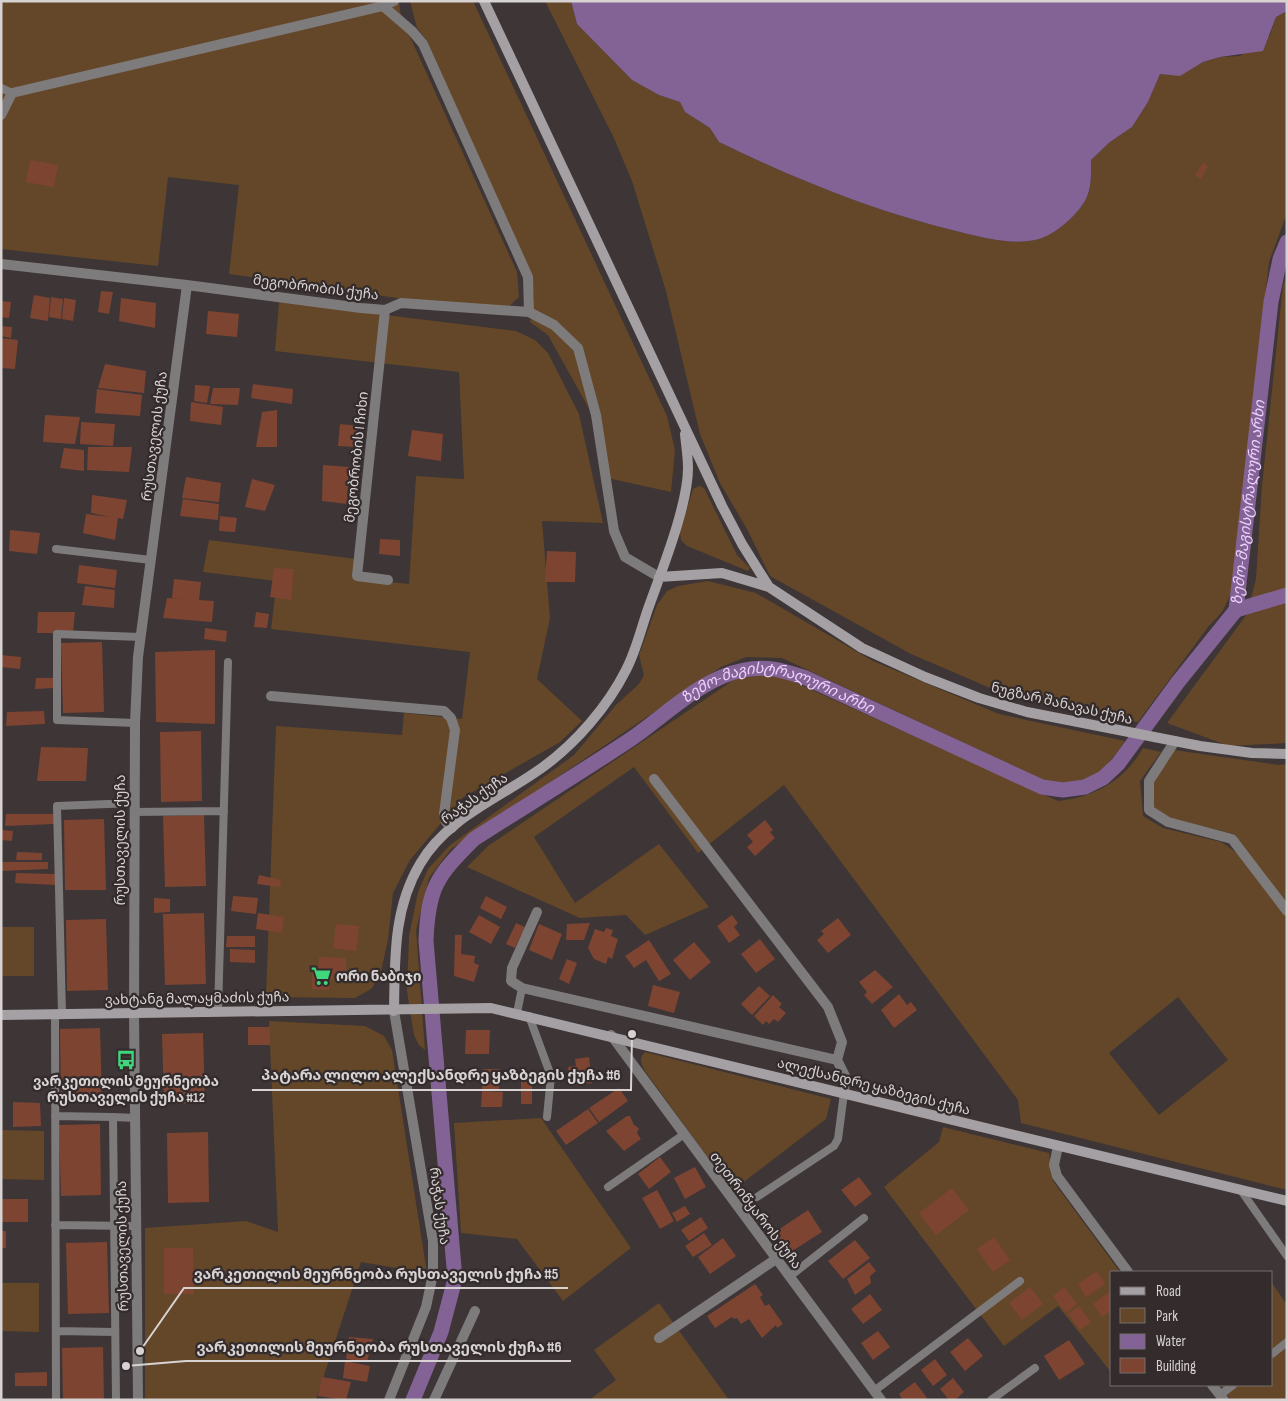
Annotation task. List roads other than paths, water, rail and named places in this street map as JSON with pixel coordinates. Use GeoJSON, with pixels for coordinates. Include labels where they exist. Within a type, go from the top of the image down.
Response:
{"type":"FeatureCollection","features":[{"type":"Feature","properties":{"kind":"street"},"geometry":{"type":"LineString","coordinates":[[1,115],[12,93],[383,6],[394,1]]}},
{"type":"Feature","properties":{"kind":"street","name":"ნუგზარ შანავას ქუჩა"},"geometry":{"type":"LineString","coordinates":[[484,1],[685,428],[742,544],[769,587],[862,648],[924,677],[1001,705],[1162,739],[1252,753],[1287,754]]}},
{"type":"Feature","properties":{"kind":"street"},"geometry":{"type":"LineString","coordinates":[[383,6],[412,31],[423,44],[528,277],[528,312]]}},
{"type":"Feature","properties":{"kind":"street","name":"მეგობრობის ქუჩა"},"geometry":{"type":"LineString","coordinates":[[1,264],[187,284],[385,310],[401,303],[528,312],[554,325],[578,348],[596,415],[614,531],[625,557],[659,577]]}},
{"type":"Feature","properties":{"kind":"street","name":"რუსთაველის ქუჩა"},"geometry":{"type":"LineString","coordinates":[[138,1400],[134,1012],[135,723],[141,637],[187,284]]}},
{"type":"Feature","properties":{"kind":"street","name":"მეგობრობის I ჩიხი"},"geometry":{"type":"LineString","coordinates":[[385,310],[357,576],[388,580]]}},
{"type":"Feature","properties":{"kind":"street","name":"რაჭას ქუჩა"},"geometry":{"type":"LineString","coordinates":[[389,1400],[426,1307],[433,1274],[433,1241],[394,1011],[398,923],[406,889],[421,862],[452,828],[544,766],[566,748],[604,706],[627,670],[681,510],[688,469],[685,428]]}},
{"type":"Feature","properties":{"kind":"street"},"geometry":{"type":"LineString","coordinates":[[659,577],[722,573],[769,587]]}},
{"type":"Feature","properties":{"kind":"street"},"geometry":{"type":"LineString","coordinates":[[270,696],[444,710],[451,718],[456,730],[444,814],[446,822],[452,828]]}},
{"type":"Feature","properties":{"kind":"street"},"geometry":{"type":"LineString","coordinates":[[1175,741],[1149,781],[1149,810],[1168,822],[1232,839],[1287,911]]}},
{"type":"Feature","properties":{"kind":"street"},"geometry":{"type":"LineString","coordinates":[[654,779],[828,1007],[842,1042],[838,1060],[845,1076],[844,1093]]}},
{"type":"Feature","properties":{"kind":"street"},"geometry":{"type":"LineString","coordinates":[[537,912],[512,968],[511,981],[522,988],[838,1060]]}},
{"type":"Feature","properties":{"kind":"street","name":"ალექსანდრე ყაზბეგის ქუჩა"},"geometry":{"type":"LineString","coordinates":[[408,1011],[491,1008],[517,1013],[1058,1146],[1287,1200]]}},
{"type":"Feature","properties":{"kind":"street","name":"ვახტანგ მალაყმაძის ქუჩა"},"geometry":{"type":"LineString","coordinates":[[1,1015],[134,1012],[408,1011]]}},
{"type":"Feature","properties":{"kind":"street","name":"თეთრიწყაროს ქუჩა"},"geometry":{"type":"LineString","coordinates":[[611,1036],[878,1397]]}},
{"type":"Feature","properties":{"kind":"street"},"geometry":{"type":"LineString","coordinates":[[1058,1146],[1054,1165],[1057,1176],[1127,1271]]}},
{"type":"Feature","properties":{"kind":"street"},"geometry":{"type":"LineString","coordinates":[[659,1338],[776,1259]]}},
{"type":"Feature","properties":{"kind":"street"},"geometry":{"type":"LineString","coordinates":[[434,1400],[475,1311]]}},
{"type":"Feature","properties":{"kind":"street"},"geometry":{"type":"LineString","coordinates":[[1213,1386],[1222,1398]]}},
{"type":"Feature","properties":{"kind":"lane"},"geometry":{"type":"LineString","coordinates":[[1,88],[12,93]]}},
{"type":"Feature","properties":{"kind":"lane"},"geometry":{"type":"LineString","coordinates":[[56,549],[151,560]]}},
{"type":"Feature","properties":{"kind":"lane"},"geometry":{"type":"LineString","coordinates":[[135,723],[57,720],[56,634],[141,637]]}},
{"type":"Feature","properties":{"kind":"lane"},"geometry":{"type":"LineString","coordinates":[[218,1012],[228,662]]}},
{"type":"Feature","properties":{"kind":"lane"},"geometry":{"type":"LineString","coordinates":[[56,1400],[55,1116],[59,1014],[57,806],[224,811]]}},
{"type":"Feature","properties":{"kind":"lane"},"geometry":{"type":"LineString","coordinates":[[517,1013],[522,988]]}},
{"type":"Feature","properties":{"kind":"lane"},"geometry":{"type":"LineString","coordinates":[[529,1016],[550,1076],[547,1117]]}},
{"type":"Feature","properties":{"kind":"lane"},"geometry":{"type":"LineString","coordinates":[[757,1197],[834,1146],[838,1139],[844,1093]]}},
{"type":"Feature","properties":{"kind":"lane"},"geometry":{"type":"LineString","coordinates":[[55,1116],[135,1118]]}},
{"type":"Feature","properties":{"kind":"lane"},"geometry":{"type":"LineString","coordinates":[[113,1117],[116,1400]]}},
{"type":"Feature","properties":{"kind":"lane"},"geometry":{"type":"LineString","coordinates":[[608,1187],[683,1135]]}},
{"type":"Feature","properties":{"kind":"lane"},"geometry":{"type":"LineString","coordinates":[[1240,1189],[1287,1256]]}},
{"type":"Feature","properties":{"kind":"lane"},"geometry":{"type":"LineString","coordinates":[[789,1277],[864,1218]]}},
{"type":"Feature","properties":{"kind":"lane"},"geometry":{"type":"LineString","coordinates":[[56,1225],[136,1226]]}},
{"type":"Feature","properties":{"kind":"lane"},"geometry":{"type":"LineString","coordinates":[[878,1397],[1020,1281]]}},
{"type":"Feature","properties":{"kind":"lane"},"geometry":{"type":"LineString","coordinates":[[56,1330],[115,1332]]}},
{"type":"Feature","properties":{"kind":"lane"},"geometry":{"type":"LineString","coordinates":[[1273,1353],[1287,1342]]}},
{"type":"Feature","properties":{"kind":"lane"},"geometry":{"type":"LineString","coordinates":[[991,1400],[1035,1368]]}},
{"type":"Feature","properties":{"kind":"lane"},"geometry":{"type":"LineString","coordinates":[[1222,1398],[1232,1386]]}},
{"type":"Feature","properties":{"kind":"water"},"geometry":{"type":"Polygon","coordinates":[[[571,1],[1287,1],[1287,11],[1276,17],[1263,51],[1220,57],[1203,62],[1180,76],[1160,74],[1148,102],[1132,127],[1110,142],[1091,160],[1089,191],[1085,201],[1076,213],[1059,229],[1045,237],[1020,242],[989,239],[929,224],[867,205],[807,182],[719,142],[710,128],[685,112],[680,102],[659,95],[632,80],[577,24],[571,1]]]}},
{"type":"Feature","properties":{"kind":"waterway","name":"ზემო-მაგისტრალური არხი"},"geometry":{"type":"LineString","coordinates":[[413,1400],[441,1332],[455,1279],[426,941],[429,907],[432,895],[443,873],[474,839],[631,739],[684,698],[713,681],[728,674],[744,670],[776,669],[806,678],[1042,787],[1063,790],[1085,787],[1103,778],[1118,764],[1178,682],[1236,610],[1271,302],[1280,259],[1287,242]]}},
{"type":"Feature","properties":{"kind":"waterway"},"geometry":{"type":"LineString","coordinates":[[1236,610],[1287,595]]}},
{"type":"Feature","properties":{"kind":"place","name":"ორი ნაბიჯი"},"geometry":{"type":"Point","coordinates":[321,976]}},
{"type":"Feature","properties":{"kind":"place","name":"პატარა ლილო ალექსანდრე ყაზბეგის ქუჩა #6"},"geometry":{"type":"Point","coordinates":[632,1034]}},
{"type":"Feature","properties":{"kind":"place","name":"ვარკეთილის მეურნეობა რუსთაველის ქუჩა #12"},"geometry":{"type":"Point","coordinates":[126,1060]}},
{"type":"Feature","properties":{"kind":"place","name":"ვარკეთილის მეურნეობა რუსთაველის ქუჩა #5"},"geometry":{"type":"Point","coordinates":[140,1351]}},
{"type":"Feature","properties":{"kind":"place","name":"ვარკეთილის მეურნეობა რუსთაველის ქუჩა #6"},"geometry":{"type":"Point","coordinates":[126,1366]}}]}
